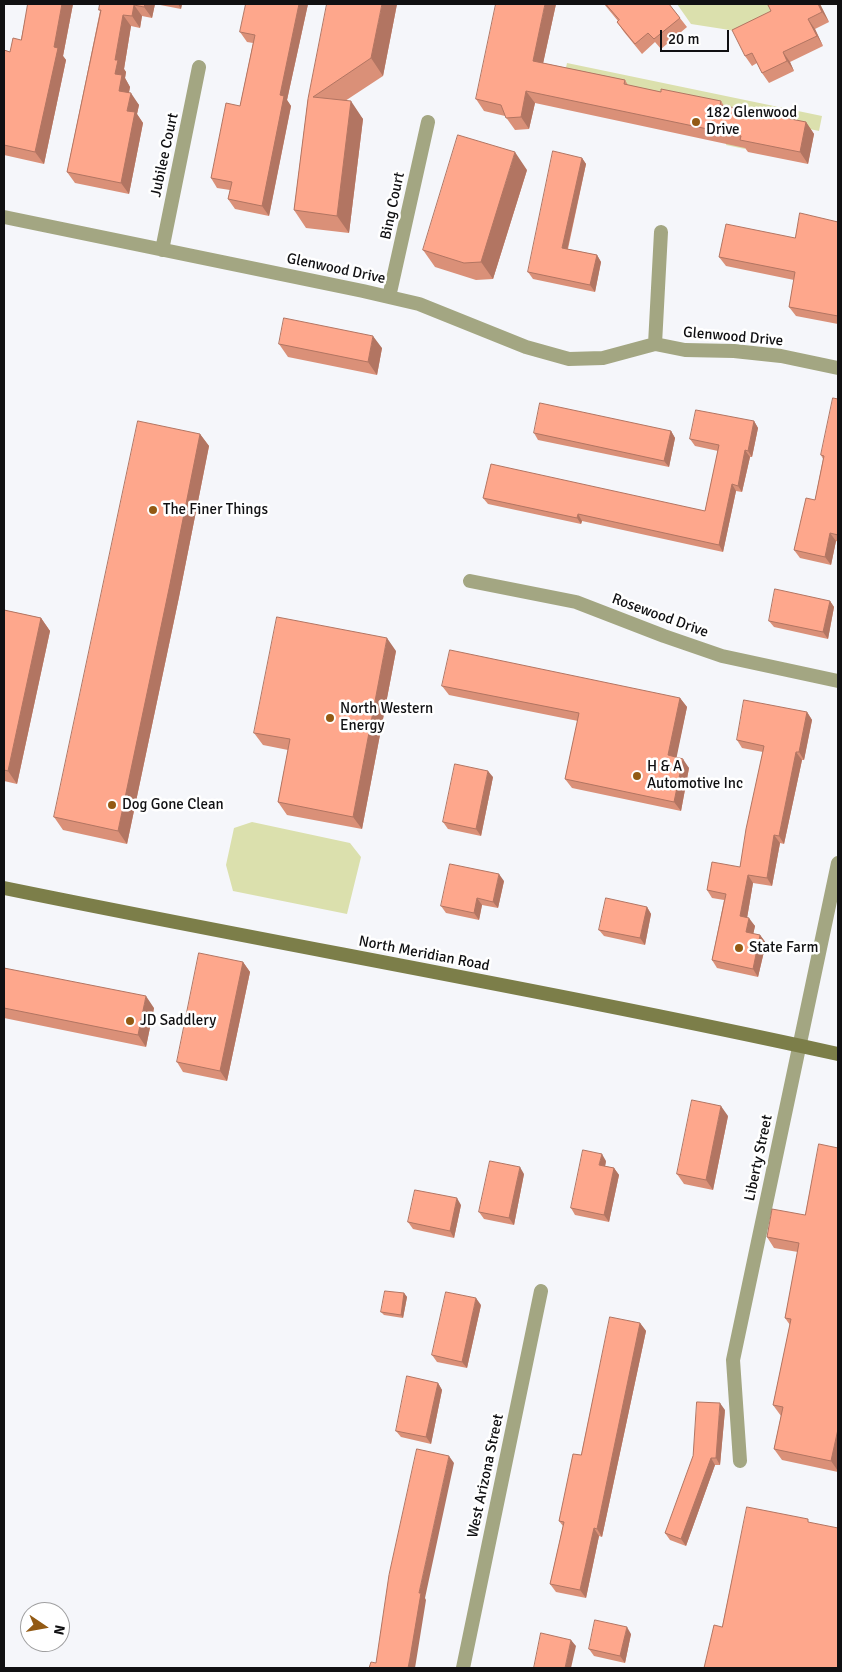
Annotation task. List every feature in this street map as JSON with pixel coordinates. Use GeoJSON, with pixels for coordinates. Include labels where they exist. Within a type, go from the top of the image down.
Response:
{"type":"FeatureCollection","features":[{"type":"Feature","properties":{"kind":"main road","name":"North Meridian Road"},"geometry":{"type":"LineString","coordinates":[[4,888],[838,1054]]}},
{"type":"Feature","properties":{"kind":"street","name":"Jubilee Court"},"geometry":{"type":"LineString","coordinates":[[162,250],[200,67]]}},
{"type":"Feature","properties":{"kind":"street","name":"Bing Court"},"geometry":{"type":"LineString","coordinates":[[389,297],[428,122]]}},
{"type":"Feature","properties":{"kind":"street","name":"Glenwood Drive"},"geometry":{"type":"LineString","coordinates":[[4,216],[419,304],[526,347],[569,359],[603,358],[655,344],[686,350],[734,351],[781,356],[838,368]]}},
{"type":"Feature","properties":{"kind":"street"},"geometry":{"type":"LineString","coordinates":[[655,344],[661,232]]}},
{"type":"Feature","properties":{"kind":"street","name":"Rosewood Drive"},"geometry":{"type":"LineString","coordinates":[[470,581],[576,602],[722,656],[838,681]]}},
{"type":"Feature","properties":{"kind":"street","name":"Liberty Street"},"geometry":{"type":"LineString","coordinates":[[740,1461],[734,1360],[838,864]]}},
{"type":"Feature","properties":{"kind":"street","name":"West Arizona Street"},"geometry":{"type":"LineString","coordinates":[[463,1668],[540,1291]]}},
{"type":"Feature","properties":{"kind":"green space"},"geometry":{"type":"Polygon","coordinates":[[[677,4],[787,4],[736,31],[691,24],[677,4]]]}},
{"type":"Feature","properties":{"kind":"green space"},"geometry":{"type":"Polygon","coordinates":[[[567,63],[822,116],[819,131],[752,117],[745,149],[726,145],[733,112],[564,77],[567,63]]]}},
{"type":"Feature","properties":{"kind":"green space"},"geometry":{"type":"Polygon","coordinates":[[[252,822],[350,843],[361,857],[347,914],[233,891],[226,865],[234,828],[252,822]]]}},
{"type":"Feature","properties":{"kind":"building"},"geometry":{"type":"Polygon","coordinates":[[[28,4],[62,4],[54,47],[58,48],[35,152],[4,145],[4,50],[10,52],[13,38],[21,40],[28,4]]]}},
{"type":"Feature","properties":{"kind":"building"},"geometry":{"type":"Polygon","coordinates":[[[100,4],[145,4],[144,7],[134,5],[132,16],[123,15],[115,60],[118,60],[115,74],[122,75],[119,91],[131,93],[127,111],[135,112],[121,183],[67,172],[101,10],[99,10],[100,4]]]}},
{"type":"Feature","properties":{"kind":"building"},"geometry":{"type":"Polygon","coordinates":[[[246,4],[299,4],[280,95],[284,96],[262,206],[228,199],[232,182],[211,178],[226,103],[240,106],[255,35],[240,32],[246,4]]]}},
{"type":"Feature","properties":{"kind":"building"},"geometry":{"type":"Polygon","coordinates":[[[327,4],[382,4],[371,58],[313,97],[351,101],[337,216],[294,210],[308,99],[327,4]]]}},
{"type":"Feature","properties":{"kind":"building"},"geometry":{"type":"Polygon","coordinates":[[[496,4],[545,4],[533,61],[625,80],[624,84],[721,101],[720,105],[806,122],[800,152],[740,140],[741,136],[526,91],[521,117],[506,118],[501,105],[476,99],[496,4]]]}},
{"type":"Feature","properties":{"kind":"building"},"geometry":{"type":"Polygon","coordinates":[[[606,4],[669,4],[680,18],[654,39],[648,33],[635,44],[617,22],[619,20],[606,4]]]}},
{"type":"Feature","properties":{"kind":"building"},"geometry":{"type":"Polygon","coordinates":[[[818,4],[822,12],[808,19],[817,36],[783,52],[787,61],[762,73],[752,53],[745,56],[732,30],[771,11],[768,5],[818,4]]]}},
{"type":"Feature","properties":{"kind":"building"},"geometry":{"type":"Polygon","coordinates":[[[458,135],[515,152],[481,262],[464,263],[423,250],[458,135]]]}},
{"type":"Feature","properties":{"kind":"building"},"geometry":{"type":"Polygon","coordinates":[[[553,151],[582,158],[562,248],[597,255],[590,285],[528,272],[553,151]]]}},
{"type":"Feature","properties":{"kind":"building"},"geometry":{"type":"Polygon","coordinates":[[[800,213],[838,222],[838,316],[789,307],[795,272],[719,257],[726,224],[795,238],[800,213]]]}},
{"type":"Feature","properties":{"kind":"building"},"geometry":{"type":"Polygon","coordinates":[[[284,318],[373,336],[368,362],[279,344],[284,318]]]}},
{"type":"Feature","properties":{"kind":"building"},"geometry":{"type":"Polygon","coordinates":[[[833,398],[838,399],[838,535],[830,533],[825,557],[794,550],[806,498],[815,500],[824,456],[821,455],[833,398]]]}},
{"type":"Feature","properties":{"kind":"building"},"geometry":{"type":"Polygon","coordinates":[[[540,403],[671,431],[664,461],[534,433],[540,403]]]}},
{"type":"Feature","properties":{"kind":"building"},"geometry":{"type":"Polygon","coordinates":[[[696,410],[754,421],[748,451],[745,450],[738,486],[732,484],[719,545],[578,514],[577,518],[483,498],[491,464],[705,511],[719,445],[690,439],[696,410]]]}},
{"type":"Feature","properties":{"kind":"building"},"geometry":{"type":"Polygon","coordinates":[[[138,421],[200,434],[118,831],[54,817],[138,421]]]}},
{"type":"Feature","properties":{"kind":"building"},"geometry":{"type":"Polygon","coordinates":[[[775,589],[830,601],[823,632],[769,621],[775,589]]]}},
{"type":"Feature","properties":{"kind":"building"},"geometry":{"type":"Polygon","coordinates":[[[4,610],[41,618],[8,771],[4,770],[4,610]]]}},
{"type":"Feature","properties":{"kind":"building"},"geometry":{"type":"Polygon","coordinates":[[[277,617],[387,638],[353,817],[278,802],[290,739],[254,733],[277,617]]]}},
{"type":"Feature","properties":{"kind":"building"},"geometry":{"type":"Polygon","coordinates":[[[450,650],[680,698],[668,755],[683,759],[674,802],[565,779],[579,713],[442,686],[450,650]]]}},
{"type":"Feature","properties":{"kind":"building"},"geometry":{"type":"Polygon","coordinates":[[[744,700],[807,712],[799,752],[796,752],[779,836],[774,835],[767,878],[748,875],[740,916],[749,918],[746,932],[760,935],[753,969],[712,960],[726,894],[707,890],[712,862],[740,867],[746,829],[764,746],[737,740],[744,700]]]}},
{"type":"Feature","properties":{"kind":"building"},"geometry":{"type":"Polygon","coordinates":[[[455,764],[488,771],[476,829],[443,822],[455,764]]]}},
{"type":"Feature","properties":{"kind":"building"},"geometry":{"type":"Polygon","coordinates":[[[450,864],[499,874],[493,902],[477,898],[474,913],[441,906],[450,864]]]}},
{"type":"Feature","properties":{"kind":"building"},"geometry":{"type":"Polygon","coordinates":[[[606,898],[647,907],[640,938],[599,930],[606,898]]]}},
{"type":"Feature","properties":{"kind":"building"},"geometry":{"type":"Polygon","coordinates":[[[199,953],[243,962],[220,1071],[177,1062],[199,953]]]}},
{"type":"Feature","properties":{"kind":"building"},"geometry":{"type":"Polygon","coordinates":[[[4,968],[146,996],[138,1035],[4,1008],[4,968]]]}},
{"type":"Feature","properties":{"kind":"building"},"geometry":{"type":"Polygon","coordinates":[[[692,1100],[721,1106],[706,1180],[677,1174],[692,1100]]]}},
{"type":"Feature","properties":{"kind":"building"},"geometry":{"type":"Polygon","coordinates":[[[819,1144],[838,1148],[838,1429],[831,1461],[774,1449],[783,1407],[773,1405],[791,1319],[785,1318],[799,1243],[767,1237],[772,1209],[805,1215],[819,1144]]]}},
{"type":"Feature","properties":{"kind":"building"},"geometry":{"type":"Polygon","coordinates":[[[583,1150],[602,1154],[599,1165],[614,1168],[604,1215],[571,1208],[583,1150]]]}},
{"type":"Feature","properties":{"kind":"building"},"geometry":{"type":"Polygon","coordinates":[[[490,1161],[520,1167],[509,1218],[479,1212],[490,1161]]]}},
{"type":"Feature","properties":{"kind":"building"},"geometry":{"type":"Polygon","coordinates":[[[415,1190],[457,1198],[450,1231],[408,1222],[415,1190]]]}},
{"type":"Feature","properties":{"kind":"building"},"geometry":{"type":"Polygon","coordinates":[[[385,1291],[404,1293],[401,1315],[381,1312],[385,1291]]]}},
{"type":"Feature","properties":{"kind":"building"},"geometry":{"type":"Polygon","coordinates":[[[446,1292],[476,1298],[462,1362],[432,1355],[446,1292]]]}},
{"type":"Feature","properties":{"kind":"building"},"geometry":{"type":"Polygon","coordinates":[[[610,1317],[640,1323],[597,1529],[594,1528],[580,1590],[550,1584],[564,1522],[559,1521],[573,1454],[581,1455],[610,1317]]]}},
{"type":"Feature","properties":{"kind":"building"},"geometry":{"type":"Polygon","coordinates":[[[407,1376],[438,1383],[426,1437],[396,1431],[407,1376]]]}},
{"type":"Feature","properties":{"kind":"building"},"geometry":{"type":"Polygon","coordinates":[[[697,1402],[720,1403],[716,1458],[711,1458],[681,1539],[665,1533],[693,1456],[697,1402]]]}},
{"type":"Feature","properties":{"kind":"building"},"geometry":{"type":"Polygon","coordinates":[[[417,1449],[449,1456],[419,1593],[421,1593],[408,1668],[369,1668],[371,1662],[376,1663],[389,1575],[417,1449]]]}},
{"type":"Feature","properties":{"kind":"building"},"geometry":{"type":"Polygon","coordinates":[[[747,1507],[808,1519],[808,1522],[838,1528],[838,1668],[704,1668],[714,1625],[722,1627],[747,1507]]]}},
{"type":"Feature","properties":{"kind":"building"},"geometry":{"type":"Polygon","coordinates":[[[595,1620],[627,1627],[620,1656],[589,1649],[595,1620]]]}},
{"type":"Feature","properties":{"kind":"building"},"geometry":{"type":"Polygon","coordinates":[[[541,1633],[571,1640],[565,1668],[534,1668],[541,1633]]]}},
{"type":"Feature","properties":{"kind":"place","name":"182 Glenwood Drive"},"geometry":{"type":"Point","coordinates":[696,122]}},
{"type":"Feature","properties":{"kind":"place","name":"The Finer Things"},"geometry":{"type":"Point","coordinates":[153,510]}},
{"type":"Feature","properties":{"kind":"place","name":"North Western Energy"},"geometry":{"type":"Point","coordinates":[330,718]}},
{"type":"Feature","properties":{"kind":"place","name":"H & A Automotive Inc"},"geometry":{"type":"Point","coordinates":[637,776]}},
{"type":"Feature","properties":{"kind":"place","name":"Dog Gone Clean"},"geometry":{"type":"Point","coordinates":[112,805]}},
{"type":"Feature","properties":{"kind":"place","name":"State Farm"},"geometry":{"type":"Point","coordinates":[739,948]}},
{"type":"Feature","properties":{"kind":"place","name":"JD Saddlery"},"geometry":{"type":"Point","coordinates":[130,1021]}}]}
